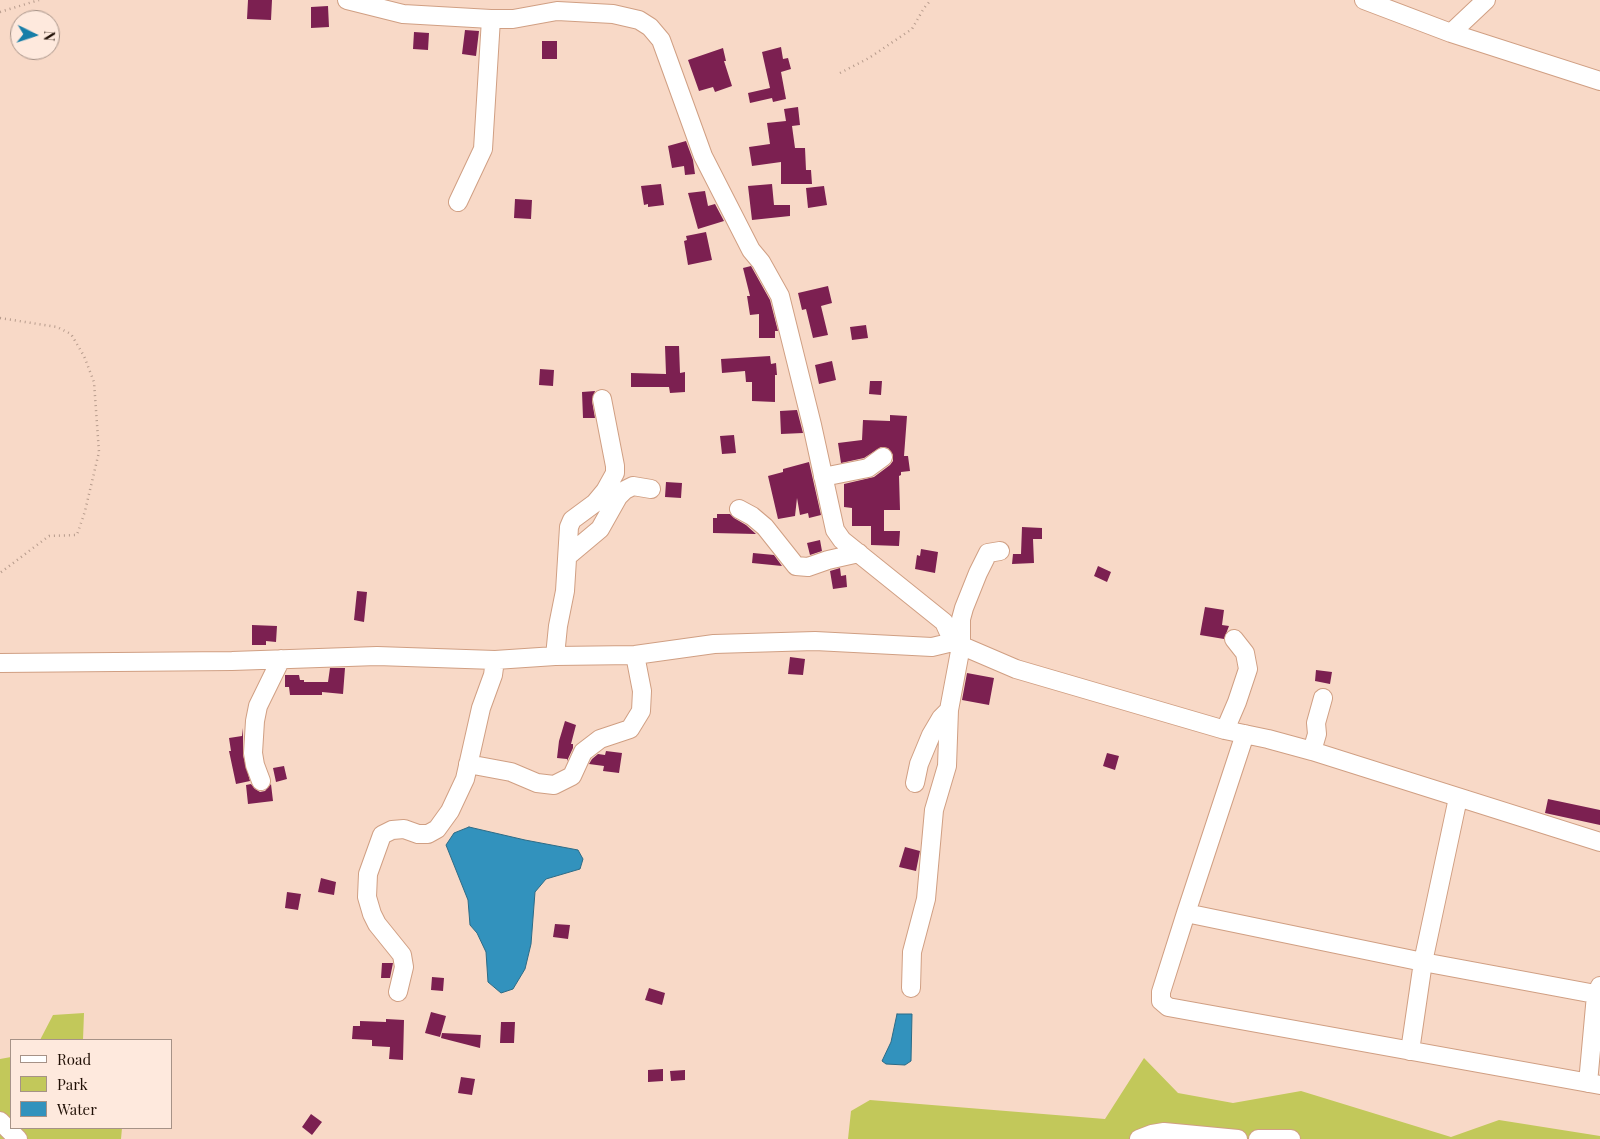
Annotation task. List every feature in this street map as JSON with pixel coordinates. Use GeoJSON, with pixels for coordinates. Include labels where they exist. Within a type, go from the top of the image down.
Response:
{"type":"FeatureCollection","features":[{"type":"Feature","properties":{"kind":"street"},"geometry":{"type":"LineString","coordinates":[[347,0],[403,14],[491,19],[513,19],[558,5],[629,16],[650,27],[660,40],[703,156],[751,250],[761,262],[780,296],[835,530],[842,540],[944,622],[957,644]]}},
{"type":"Feature","properties":{"kind":"street"},"geometry":{"type":"LineString","coordinates":[[1364,0],[1451,32],[1600,81]]}},
{"type":"Feature","properties":{"kind":"street"},"geometry":{"type":"LineString","coordinates":[[1451,32],[1486,0]]}},
{"type":"Feature","properties":{"kind":"street"},"geometry":{"type":"LineString","coordinates":[[458,202],[483,149],[491,19]]}},
{"type":"Feature","properties":{"kind":"street"},"geometry":{"type":"LineString","coordinates":[[555,656],[569,555],[569,527],[572,520],[595,503],[606,491],[614,473],[615,466],[602,400]]}},
{"type":"Feature","properties":{"kind":"street"},"geometry":{"type":"LineString","coordinates":[[823,477],[868,468],[883,457]]}},
{"type":"Feature","properties":{"kind":"street"},"geometry":{"type":"LineString","coordinates":[[569,555],[600,529],[618,497],[625,490],[633,486],[651,489]]}},
{"type":"Feature","properties":{"kind":"street"},"geometry":{"type":"LineString","coordinates":[[739,509],[752,516],[765,527],[796,566],[808,567],[859,553]]}},
{"type":"Feature","properties":{"kind":"street"},"geometry":{"type":"LineString","coordinates":[[911,988],[912,952],[926,899],[934,810],[947,766],[949,710],[961,619],[978,573],[988,553],[1000,551]]}},
{"type":"Feature","properties":{"kind":"street"},"geometry":{"type":"LineString","coordinates":[[1225,730],[1248,669],[1245,653],[1234,639]]}},
{"type":"Feature","properties":{"kind":"street"},"geometry":{"type":"LineString","coordinates":[[0,663],[377,656],[494,660],[555,656],[635,656],[714,644],[816,641],[932,647],[957,644],[1016,669],[1225,730],[1312,751],[1600,842]]}},
{"type":"Feature","properties":{"kind":"street"},"geometry":{"type":"LineString","coordinates":[[468,764],[511,772],[537,783],[554,785],[572,776],[583,752],[600,739],[630,728],[641,711],[642,691],[635,656]]}},
{"type":"Feature","properties":{"kind":"street"},"geometry":{"type":"LineString","coordinates":[[261,781],[253,753],[255,721],[258,706],[281,659]]}},
{"type":"Feature","properties":{"kind":"street"},"geometry":{"type":"LineString","coordinates":[[398,992],[404,967],[402,955],[377,924],[372,914],[367,897],[368,874],[382,834],[392,830],[404,829],[418,834],[428,834],[437,829],[450,812],[465,779],[481,708],[494,675],[494,660]]}},
{"type":"Feature","properties":{"kind":"street"},"geometry":{"type":"LineString","coordinates":[[1312,751],[1317,734],[1316,723],[1323,698]]}},
{"type":"Feature","properties":{"kind":"street"},"geometry":{"type":"LineString","coordinates":[[915,784],[919,764],[931,735],[941,718],[949,710]]}},
{"type":"Feature","properties":{"kind":"street"},"geometry":{"type":"LineString","coordinates":[[1186,912],[1423,962],[1599,992],[1594,1084],[1168,1007],[1161,1001],[1161,992],[1186,912],[1245,734]]}},
{"type":"Feature","properties":{"kind":"street"},"geometry":{"type":"LineString","coordinates":[[1410,1051],[1423,962],[1458,798]]}},
{"type":"Feature","properties":{"kind":"street"},"geometry":{"type":"LineString","coordinates":[[0,1120],[18,1139]]}},
{"type":"Feature","properties":{"kind":"street"},"geometry":{"type":"LineString","coordinates":[[1139,1139],[1164,1132],[1238,1139]]}},
{"type":"Feature","properties":{"kind":"street"},"geometry":{"type":"LineString","coordinates":[[1258,1139],[1291,1139]]}},
{"type":"Feature","properties":{"kind":"path"},"geometry":{"type":"LineString","coordinates":[[0,12],[39,0]]}},
{"type":"Feature","properties":{"kind":"path"},"geometry":{"type":"LineString","coordinates":[[840,73],[869,58],[912,30],[924,8],[931,0]]}},
{"type":"Feature","properties":{"kind":"path"},"geometry":{"type":"LineString","coordinates":[[0,318],[57,326],[71,334],[84,356],[94,382],[99,452],[85,511],[76,535],[49,536],[0,573]]}},
{"type":"Feature","properties":{"kind":"green space"},"geometry":{"type":"Polygon","coordinates":[[[84,1013],[83,1039],[41,1039],[53,1015],[84,1013]]]}},
{"type":"Feature","properties":{"kind":"green space"},"geometry":{"type":"Polygon","coordinates":[[[10,1057],[10,1129],[122,1129],[121,1139],[0,1139],[0,1059],[10,1057]]]}},
{"type":"Feature","properties":{"kind":"green space"},"geometry":{"type":"Polygon","coordinates":[[[1144,1058],[1178,1093],[1233,1103],[1301,1091],[1451,1137],[1499,1120],[1600,1136],[1600,1139],[848,1139],[851,1111],[870,1100],[1105,1119],[1144,1058]]]}},
{"type":"Feature","properties":{"kind":"water"},"geometry":{"type":"Polygon","coordinates":[[[469,827],[578,850],[583,859],[580,869],[546,879],[535,892],[531,944],[525,969],[513,989],[501,993],[488,982],[486,952],[477,933],[470,925],[468,900],[446,845],[454,833],[469,827]]]}},
{"type":"Feature","properties":{"kind":"water"},"geometry":{"type":"Polygon","coordinates":[[[897,1014],[912,1014],[911,1061],[905,1065],[886,1064],[882,1061],[891,1042],[897,1014]]]}},
{"type":"Feature","properties":{"kind":"building"},"geometry":{"type":"Polygon","coordinates":[[[248,0],[272,0],[271,20],[247,19],[248,0]]]}},
{"type":"Feature","properties":{"kind":"building"},"geometry":{"type":"Polygon","coordinates":[[[328,6],[329,27],[311,28],[311,7],[328,6]]]}},
{"type":"Feature","properties":{"kind":"building"},"geometry":{"type":"Polygon","coordinates":[[[465,30],[479,31],[476,56],[462,54],[465,30]]]}},
{"type":"Feature","properties":{"kind":"building"},"geometry":{"type":"Polygon","coordinates":[[[414,32],[429,33],[428,50],[413,49],[414,32]]]}},
{"type":"Feature","properties":{"kind":"building"},"geometry":{"type":"Polygon","coordinates":[[[542,41],[557,41],[557,59],[542,59],[542,41]]]}},
{"type":"Feature","properties":{"kind":"building"},"geometry":{"type":"Polygon","coordinates":[[[781,47],[783,59],[788,58],[791,69],[781,72],[786,99],[773,102],[772,98],[750,103],[748,93],[770,88],[762,52],[781,47]]]}},
{"type":"Feature","properties":{"kind":"building"},"geometry":{"type":"Polygon","coordinates":[[[723,48],[726,61],[724,61],[732,86],[715,92],[713,87],[699,91],[688,60],[723,48]]]}},
{"type":"Feature","properties":{"kind":"building"},"geometry":{"type":"Polygon","coordinates":[[[798,107],[800,125],[792,126],[795,148],[805,148],[806,170],[811,170],[812,184],[781,184],[781,162],[752,166],[749,147],[770,144],[767,123],[786,121],[784,109],[798,107]]]}},
{"type":"Feature","properties":{"kind":"building"},"geometry":{"type":"Polygon","coordinates":[[[686,141],[693,160],[695,174],[685,175],[684,166],[672,168],[668,146],[686,141]]]}},
{"type":"Feature","properties":{"kind":"building"},"geometry":{"type":"Polygon","coordinates":[[[661,184],[664,205],[648,207],[648,204],[644,205],[641,186],[661,184]]]}},
{"type":"Feature","properties":{"kind":"building"},"geometry":{"type":"Polygon","coordinates":[[[772,184],[774,205],[790,205],[790,216],[752,220],[748,186],[772,184]]]}},
{"type":"Feature","properties":{"kind":"building"},"geometry":{"type":"Polygon","coordinates":[[[824,186],[827,205],[808,208],[806,188],[824,186]]]}},
{"type":"Feature","properties":{"kind":"building"},"geometry":{"type":"Polygon","coordinates":[[[705,191],[708,206],[715,204],[724,221],[698,229],[688,193],[705,191]]]}},
{"type":"Feature","properties":{"kind":"building"},"geometry":{"type":"Polygon","coordinates":[[[515,199],[532,200],[531,219],[514,218],[515,199]]]}},
{"type":"Feature","properties":{"kind":"building"},"geometry":{"type":"Polygon","coordinates":[[[706,232],[712,260],[688,265],[684,241],[687,240],[686,236],[706,232]]]}},
{"type":"Feature","properties":{"kind":"building"},"geometry":{"type":"Polygon","coordinates":[[[751,266],[770,300],[778,331],[775,331],[775,338],[759,338],[759,314],[750,315],[747,296],[750,296],[743,268],[751,266]]]}},
{"type":"Feature","properties":{"kind":"building"},"geometry":{"type":"Polygon","coordinates":[[[828,286],[832,303],[821,306],[828,335],[813,338],[806,309],[802,310],[798,293],[828,286]]]}},
{"type":"Feature","properties":{"kind":"building"},"geometry":{"type":"Polygon","coordinates":[[[866,325],[868,338],[852,340],[850,327],[866,325]]]}},
{"type":"Feature","properties":{"kind":"building"},"geometry":{"type":"Polygon","coordinates":[[[665,346],[679,346],[680,373],[685,372],[685,392],[670,393],[669,387],[631,387],[631,373],[666,374],[665,346]]]}},
{"type":"Feature","properties":{"kind":"building"},"geometry":{"type":"Polygon","coordinates":[[[770,356],[771,364],[776,363],[775,402],[752,401],[752,382],[746,382],[745,371],[722,373],[721,359],[770,356]]]}},
{"type":"Feature","properties":{"kind":"building"},"geometry":{"type":"Polygon","coordinates":[[[832,361],[836,380],[819,384],[815,365],[832,361]]]}},
{"type":"Feature","properties":{"kind":"building"},"geometry":{"type":"Polygon","coordinates":[[[540,369],[554,370],[553,386],[539,385],[540,369]]]}},
{"type":"Feature","properties":{"kind":"building"},"geometry":{"type":"Polygon","coordinates":[[[870,381],[882,381],[881,395],[869,394],[870,381]]]}},
{"type":"Feature","properties":{"kind":"building"},"geometry":{"type":"Polygon","coordinates":[[[595,391],[592,401],[595,418],[583,418],[582,392],[595,391]]]}},
{"type":"Feature","properties":{"kind":"building"},"geometry":{"type":"Polygon","coordinates":[[[797,410],[803,433],[781,434],[780,411],[797,410]]]}},
{"type":"Feature","properties":{"kind":"building"},"geometry":{"type":"Polygon","coordinates":[[[890,415],[907,416],[904,456],[908,456],[910,471],[901,472],[899,476],[900,510],[884,510],[884,531],[900,531],[899,546],[871,545],[871,526],[852,526],[852,508],[844,507],[844,484],[874,477],[890,465],[893,461],[893,455],[888,448],[881,447],[864,458],[841,463],[838,443],[862,440],[863,420],[890,421],[890,415]]]}},
{"type":"Feature","properties":{"kind":"building"},"geometry":{"type":"Polygon","coordinates":[[[734,435],[736,453],[722,454],[720,436],[734,435]]]}},
{"type":"Feature","properties":{"kind":"building"},"geometry":{"type":"Polygon","coordinates":[[[809,462],[821,515],[809,518],[808,513],[800,515],[797,498],[795,516],[778,519],[768,476],[783,472],[783,469],[809,462]]]}},
{"type":"Feature","properties":{"kind":"building"},"geometry":{"type":"Polygon","coordinates":[[[666,482],[682,483],[681,498],[665,497],[666,482]]]}},
{"type":"Feature","properties":{"kind":"building"},"geometry":{"type":"Polygon","coordinates":[[[717,514],[730,514],[756,534],[713,533],[713,518],[717,518],[717,514]]]}},
{"type":"Feature","properties":{"kind":"building"},"geometry":{"type":"Polygon","coordinates":[[[1022,527],[1042,528],[1042,539],[1033,539],[1034,563],[1012,564],[1013,554],[1021,554],[1022,527]]]}},
{"type":"Feature","properties":{"kind":"building"},"geometry":{"type":"Polygon","coordinates":[[[820,540],[822,551],[810,555],[807,543],[820,540]]]}},
{"type":"Feature","properties":{"kind":"building"},"geometry":{"type":"Polygon","coordinates":[[[921,549],[938,552],[935,573],[915,569],[917,555],[920,556],[921,549]]]}},
{"type":"Feature","properties":{"kind":"building"},"geometry":{"type":"Polygon","coordinates":[[[753,553],[774,555],[782,566],[752,563],[753,553]]]}},
{"type":"Feature","properties":{"kind":"building"},"geometry":{"type":"Polygon","coordinates":[[[1098,566],[1111,572],[1107,582],[1094,576],[1098,566]]]}},
{"type":"Feature","properties":{"kind":"building"},"geometry":{"type":"Polygon","coordinates":[[[840,568],[841,576],[846,575],[847,587],[833,589],[830,571],[840,568]]]}},
{"type":"Feature","properties":{"kind":"building"},"geometry":{"type":"Polygon","coordinates":[[[357,591],[367,592],[364,622],[354,620],[357,591]]]}},
{"type":"Feature","properties":{"kind":"building"},"geometry":{"type":"Polygon","coordinates":[[[1205,607],[1224,610],[1222,625],[1229,626],[1224,639],[1200,635],[1205,607]]]}},
{"type":"Feature","properties":{"kind":"building"},"geometry":{"type":"Polygon","coordinates":[[[252,625],[277,626],[276,642],[266,641],[266,645],[252,645],[252,625]]]}},
{"type":"Feature","properties":{"kind":"building"},"geometry":{"type":"Polygon","coordinates":[[[790,657],[805,659],[803,675],[788,674],[790,657]]]}},
{"type":"Feature","properties":{"kind":"building"},"geometry":{"type":"Polygon","coordinates":[[[330,668],[345,668],[343,694],[322,692],[322,695],[290,695],[289,687],[285,687],[285,675],[299,675],[300,680],[304,680],[304,682],[328,682],[330,668]]]}},
{"type":"Feature","properties":{"kind":"building"},"geometry":{"type":"Polygon","coordinates":[[[1316,670],[1332,672],[1330,684],[1315,681],[1316,670]]]}},
{"type":"Feature","properties":{"kind":"building"},"geometry":{"type":"Polygon","coordinates":[[[967,673],[994,678],[989,705],[962,700],[967,673]]]}},
{"type":"Feature","properties":{"kind":"building"},"geometry":{"type":"Polygon","coordinates":[[[565,721],[576,725],[571,744],[573,744],[573,748],[567,761],[567,759],[557,758],[559,741],[565,721]]]}},
{"type":"Feature","properties":{"kind":"building"},"geometry":{"type":"Polygon","coordinates":[[[243,728],[243,755],[250,781],[236,784],[229,751],[231,751],[229,738],[242,736],[243,728]]]}},
{"type":"Feature","properties":{"kind":"building"},"geometry":{"type":"Polygon","coordinates":[[[606,751],[622,753],[619,773],[603,771],[604,766],[589,764],[598,754],[605,755],[606,751]]]}},
{"type":"Feature","properties":{"kind":"building"},"geometry":{"type":"Polygon","coordinates":[[[1107,753],[1119,756],[1115,770],[1103,766],[1107,753]]]}},
{"type":"Feature","properties":{"kind":"building"},"geometry":{"type":"Polygon","coordinates":[[[284,766],[287,779],[276,782],[273,768],[284,766]]]}},
{"type":"Feature","properties":{"kind":"building"},"geometry":{"type":"Polygon","coordinates":[[[251,784],[260,792],[265,791],[271,784],[273,801],[248,804],[246,785],[251,784]]]}},
{"type":"Feature","properties":{"kind":"building"},"geometry":{"type":"Polygon","coordinates":[[[1548,799],[1600,810],[1600,825],[1545,813],[1548,799]]]}},
{"type":"Feature","properties":{"kind":"building"},"geometry":{"type":"Polygon","coordinates":[[[905,847],[920,851],[916,871],[899,867],[905,847]]]}},
{"type":"Feature","properties":{"kind":"building"},"geometry":{"type":"Polygon","coordinates":[[[321,878],[336,882],[334,895],[318,892],[321,878]]]}},
{"type":"Feature","properties":{"kind":"building"},"geometry":{"type":"Polygon","coordinates":[[[287,892],[301,894],[298,910],[285,908],[287,892]]]}},
{"type":"Feature","properties":{"kind":"building"},"geometry":{"type":"Polygon","coordinates":[[[555,924],[570,925],[568,939],[553,937],[555,924]]]}},
{"type":"Feature","properties":{"kind":"building"},"geometry":{"type":"Polygon","coordinates":[[[382,963],[393,963],[390,978],[381,978],[382,963]]]}},
{"type":"Feature","properties":{"kind":"building"},"geometry":{"type":"Polygon","coordinates":[[[432,977],[444,978],[443,991],[431,990],[432,977]]]}},
{"type":"Feature","properties":{"kind":"building"},"geometry":{"type":"Polygon","coordinates":[[[649,988],[665,993],[662,1005],[645,1000],[649,988]]]}},
{"type":"Feature","properties":{"kind":"building"},"geometry":{"type":"Polygon","coordinates":[[[431,1012],[446,1016],[440,1037],[425,1033],[431,1012]]]}},
{"type":"Feature","properties":{"kind":"building"},"geometry":{"type":"Polygon","coordinates":[[[386,1019],[404,1020],[403,1060],[389,1059],[390,1047],[372,1046],[372,1040],[352,1039],[353,1026],[360,1026],[360,1021],[386,1022],[386,1019]]]}},
{"type":"Feature","properties":{"kind":"building"},"geometry":{"type":"Polygon","coordinates":[[[501,1022],[515,1022],[514,1043],[500,1043],[501,1022]]]}},
{"type":"Feature","properties":{"kind":"building"},"geometry":{"type":"Polygon","coordinates":[[[442,1033],[481,1035],[480,1048],[441,1038],[442,1033]]]}},
{"type":"Feature","properties":{"kind":"building"},"geometry":{"type":"Polygon","coordinates":[[[663,1069],[663,1081],[648,1082],[648,1070],[663,1069]]]}},
{"type":"Feature","properties":{"kind":"building"},"geometry":{"type":"Polygon","coordinates":[[[685,1070],[685,1080],[671,1081],[670,1071],[685,1070]]]}},
{"type":"Feature","properties":{"kind":"building"},"geometry":{"type":"Polygon","coordinates":[[[461,1077],[475,1079],[472,1095],[458,1093],[461,1077]]]}},
{"type":"Feature","properties":{"kind":"building"},"geometry":{"type":"Polygon","coordinates":[[[311,1114],[322,1122],[312,1135],[302,1127],[311,1114]]]}}]}
